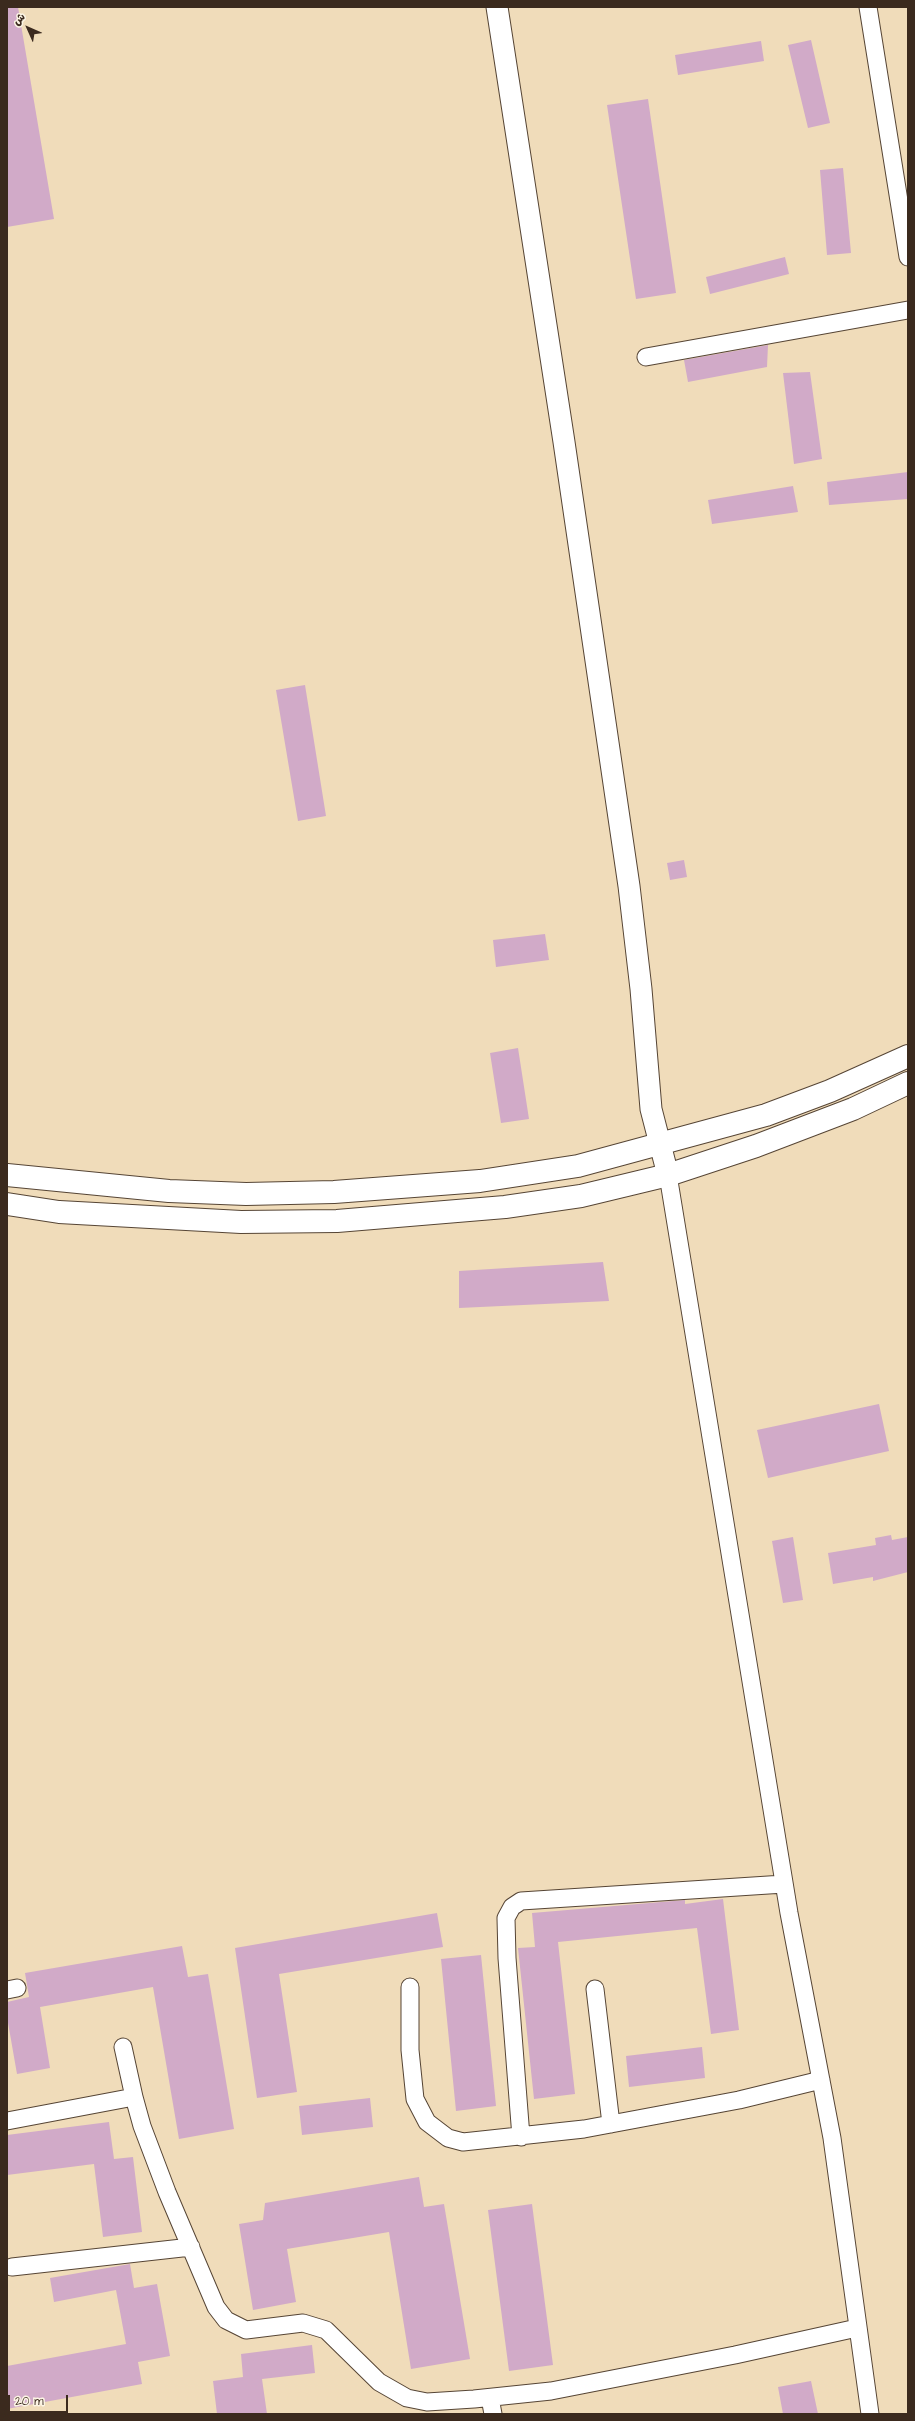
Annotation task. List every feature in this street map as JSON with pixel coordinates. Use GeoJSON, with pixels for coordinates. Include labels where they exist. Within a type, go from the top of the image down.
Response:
{"type":"FeatureCollection","features":[{"type":"Feature","properties":{"kind":"main road"},"geometry":{"type":"LineString","coordinates":[[7,1174],[169,1191],[246,1194],[334,1192],[480,1181],[578,1166],[661,1146],[766,1115],[830,1091],[908,1056]]}},
{"type":"Feature","properties":{"kind":"main road"},"geometry":{"type":"LineString","coordinates":[[7,1204],[59,1212],[119,1217],[240,1222],[337,1221],[505,1207],[581,1196],[668,1175],[756,1146],[852,1108],[908,1083]]}},
{"type":"Feature","properties":{"kind":"street"},"geometry":{"type":"LineString","coordinates":[[497,7],[564,442],[627,870],[642,988],[652,1109],[668,1175],[784,1884],[832,2138],[870,2414]]}},
{"type":"Feature","properties":{"kind":"street"},"geometry":{"type":"LineString","coordinates":[[868,7],[908,257]]}},
{"type":"Feature","properties":{"kind":"street"},"geometry":{"type":"LineString","coordinates":[[646,357],[908,310]]}},
{"type":"Feature","properties":{"kind":"street"},"geometry":{"type":"LineString","coordinates":[[521,2137],[507,1958],[506,1918],[512,1907],[521,1901],[784,1884]]}},
{"type":"Feature","properties":{"kind":"street"},"geometry":{"type":"LineString","coordinates":[[410,1987],[410,2050],[415,2099],[427,2122],[448,2138],[463,2142],[521,2137],[611,2124],[739,2100],[821,2080]]}},
{"type":"Feature","properties":{"kind":"street"},"geometry":{"type":"LineString","coordinates":[[595,1989],[611,2124]]}},
{"type":"Feature","properties":{"kind":"street"},"geometry":{"type":"LineString","coordinates":[[123,2047],[134,2097],[149,2146],[216,2307],[226,2320],[246,2330],[303,2323],[326,2330],[379,2382],[408,2406],[427,2402],[491,2406],[551,2391],[735,2355],[857,2328]]}},
{"type":"Feature","properties":{"kind":"street"},"geometry":{"type":"LineString","coordinates":[[7,2121],[134,2097]]}},
{"type":"Feature","properties":{"kind":"street"},"geometry":{"type":"LineString","coordinates":[[12,2267],[191,2247]]}},
{"type":"Feature","properties":{"kind":"building"},"geometry":{"type":"Polygon","coordinates":[[[7,7],[18,7],[54,219],[7,227],[7,7]]]}},
{"type":"Feature","properties":{"kind":"building"},"geometry":{"type":"Polygon","coordinates":[[[811,40],[830,123],[808,128],[788,45],[811,40]]]}},
{"type":"Feature","properties":{"kind":"building"},"geometry":{"type":"Polygon","coordinates":[[[761,41],[764,61],[678,75],[675,55],[761,41]]]}},
{"type":"Feature","properties":{"kind":"building"},"geometry":{"type":"Polygon","coordinates":[[[648,99],[676,293],[636,299],[607,105],[648,99]]]}},
{"type":"Feature","properties":{"kind":"building"},"geometry":{"type":"Polygon","coordinates":[[[843,168],[851,253],[827,255],[820,170],[843,168]]]}},
{"type":"Feature","properties":{"kind":"building"},"geometry":{"type":"Polygon","coordinates":[[[785,257],[789,274],[710,294],[706,277],[785,257]]]}},
{"type":"Feature","properties":{"kind":"building"},"geometry":{"type":"Polygon","coordinates":[[[768,345],[767,367],[688,382],[684,360],[768,345]]]}},
{"type":"Feature","properties":{"kind":"building"},"geometry":{"type":"Polygon","coordinates":[[[810,372],[822,459],[794,464],[783,373],[810,372]]]}},
{"type":"Feature","properties":{"kind":"building"},"geometry":{"type":"Polygon","coordinates":[[[908,472],[908,499],[829,505],[827,482],[908,472]]]}},
{"type":"Feature","properties":{"kind":"building"},"geometry":{"type":"Polygon","coordinates":[[[793,486],[798,512],[712,524],[708,500],[793,486]]]}},
{"type":"Feature","properties":{"kind":"building"},"geometry":{"type":"Polygon","coordinates":[[[305,685],[326,816],[298,821],[276,690],[305,685]]]}},
{"type":"Feature","properties":{"kind":"building"},"geometry":{"type":"Polygon","coordinates":[[[684,860],[687,877],[670,880],[667,863],[684,860]]]}},
{"type":"Feature","properties":{"kind":"building"},"geometry":{"type":"Polygon","coordinates":[[[545,934],[549,960],[496,967],[493,940],[545,934]]]}},
{"type":"Feature","properties":{"kind":"building"},"geometry":{"type":"Polygon","coordinates":[[[518,1048],[529,1119],[501,1123],[490,1053],[518,1048]]]}},
{"type":"Feature","properties":{"kind":"building"},"geometry":{"type":"Polygon","coordinates":[[[603,1262],[609,1301],[459,1308],[459,1271],[603,1262]]]}},
{"type":"Feature","properties":{"kind":"building"},"geometry":{"type":"Polygon","coordinates":[[[879,1404],[889,1451],[768,1478],[757,1430],[879,1404]]]}},
{"type":"Feature","properties":{"kind":"building"},"geometry":{"type":"Polygon","coordinates":[[[891,1535],[892,1540],[908,1537],[908,1572],[873,1581],[873,1577],[833,1584],[828,1553],[876,1545],[875,1538],[891,1535]]]}},
{"type":"Feature","properties":{"kind":"building"},"geometry":{"type":"Polygon","coordinates":[[[793,1537],[803,1600],[783,1603],[772,1541],[793,1537]]]}},
{"type":"Feature","properties":{"kind":"building"},"geometry":{"type":"Polygon","coordinates":[[[723,1899],[739,2030],[711,2034],[697,1928],[558,1942],[575,2094],[534,2099],[518,1948],[535,1947],[532,1913],[685,1900],[685,1904],[723,1899]]]}},
{"type":"Feature","properties":{"kind":"building"},"geometry":{"type":"Polygon","coordinates":[[[437,1913],[443,1947],[279,1974],[297,2092],[257,2098],[235,1948],[437,1913]]]}},
{"type":"Feature","properties":{"kind":"building"},"geometry":{"type":"Polygon","coordinates":[[[182,1946],[188,1977],[208,1974],[234,2129],[179,2139],[153,1987],[40,2007],[50,2068],[17,2074],[7,2017],[7,2002],[29,1997],[25,1973],[182,1946]]]}},
{"type":"Feature","properties":{"kind":"building"},"geometry":{"type":"Polygon","coordinates":[[[481,1955],[496,2106],[456,2111],[441,1959],[481,1955]]]}},
{"type":"Feature","properties":{"kind":"building"},"geometry":{"type":"Polygon","coordinates":[[[702,2047],[705,2078],[629,2087],[626,2056],[702,2047]]]}},
{"type":"Feature","properties":{"kind":"building"},"geometry":{"type":"Polygon","coordinates":[[[370,2098],[373,2127],[302,2135],[299,2106],[370,2098]]]}},
{"type":"Feature","properties":{"kind":"building"},"geometry":{"type":"Polygon","coordinates":[[[109,2122],[114,2159],[133,2157],[142,2232],[103,2237],[94,2164],[7,2175],[7,2135],[109,2122]]]}},
{"type":"Feature","properties":{"kind":"building"},"geometry":{"type":"Polygon","coordinates":[[[419,2177],[424,2207],[444,2204],[470,2359],[411,2369],[389,2232],[287,2249],[296,2302],[253,2310],[239,2224],[263,2220],[265,2203],[419,2177]]]}},
{"type":"Feature","properties":{"kind":"building"},"geometry":{"type":"Polygon","coordinates":[[[532,2204],[553,2365],[509,2371],[488,2210],[532,2204]]]}},
{"type":"Feature","properties":{"kind":"building"},"geometry":{"type":"Polygon","coordinates":[[[130,2264],[134,2288],[157,2284],[170,2356],[138,2362],[142,2384],[7,2409],[7,2366],[126,2344],[116,2290],[54,2302],[50,2278],[130,2264]]]}},
{"type":"Feature","properties":{"kind":"building"},"geometry":{"type":"Polygon","coordinates":[[[312,2345],[315,2373],[262,2379],[267,2414],[217,2414],[213,2381],[243,2377],[241,2354],[312,2345]]]}},
{"type":"Feature","properties":{"kind":"building"},"geometry":{"type":"Polygon","coordinates":[[[811,2381],[818,2414],[783,2414],[778,2387],[811,2381]]]}}]}
